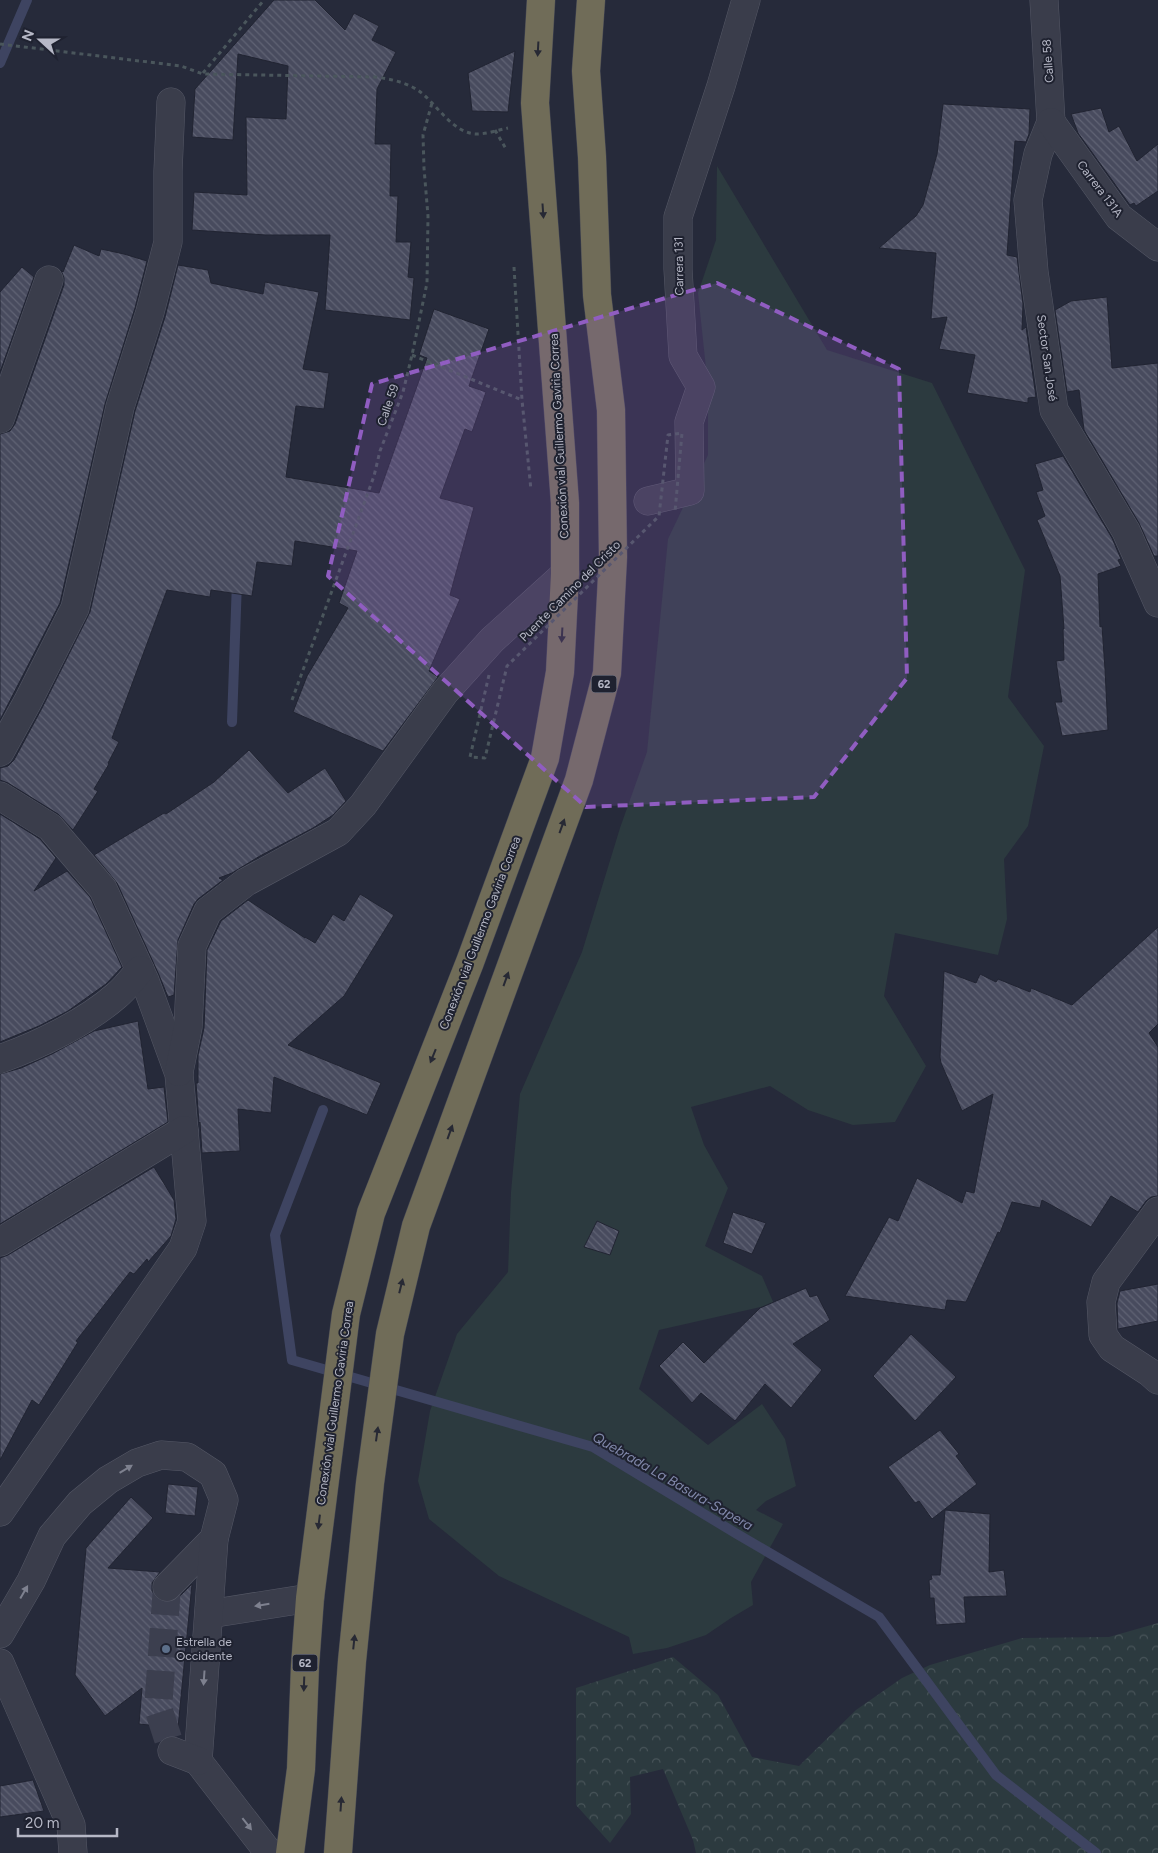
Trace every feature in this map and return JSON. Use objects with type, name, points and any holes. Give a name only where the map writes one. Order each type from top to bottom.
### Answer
[{"type":"highway","name":"Conexión vial Guillermo Gaviria Correa","points":[[290,1853],[301,1770],[310,1598],[324,1473],[346,1314],[371,1213],[470,962],[545,758],[560,672],[565,574],[565,503],[535,103],[541,0]]},
{"type":"highway","name":"62","points":[[338,1853],[352,1661],[370,1483],[390,1334],[416,1226],[579,780],[607,673],[613,557],[611,410],[597,295],[592,157],[586,71],[591,0]]},
{"type":"street","name":"Carrera 131","points":[[648,501],[690,491],[689,422],[700,387],[683,356],[678,269],[678,217],[721,86],[746,0]]},
{"type":"street","name":"Calle 58","points":[[1044,0],[1051,122]]},
{"type":"street","points":[[0,752],[75,608],[120,407],[150,312],[168,242],[170,102]]},
{"type":"street","name":"Carrera 131A","points":[[1051,122],[1119,217],[1158,247]]},
{"type":"street","name":"Sector San José","points":[[1051,122],[1038,154],[1028,200],[1034,272],[1054,410],[1126,531],[1158,603]]},
{"type":"street","points":[[0,419],[49,280]]},
{"type":"street","points":[[0,1512],[183,1248],[192,1221],[179,1074],[188,1027],[192,946],[208,911],[246,882],[338,832],[363,805],[445,692],[492,640],[565,574]]},
{"type":"street","points":[[0,796],[50,827],[103,890],[140,970],[179,1074]]},
{"type":"street","points":[[0,1059],[18,1053],[78,1022],[117,996],[140,970]]},
{"type":"street","points":[[0,1242],[184,1130]]},
{"type":"street","points":[[1158,1211],[1106,1282],[1101,1302],[1103,1336],[1112,1348],[1158,1380]]},
{"type":"street","points":[[0,1634],[31,1581],[52,1536],[80,1503],[108,1480],[137,1463],[161,1455],[187,1457],[213,1474],[224,1500],[214,1539],[198,1761]]},
{"type":"street","points":[[167,1587],[214,1539]]},
{"type":"street","points":[[209,1614],[310,1598]]},
{"type":"street","points":[[0,1663],[71,1825],[73,1853]]},
{"type":"street","points":[[172,1751],[198,1761],[269,1853]]},
{"type":"path","points":[[203,74],[264,0]]},
{"type":"path","points":[[0,44],[181,66],[203,74],[375,77],[396,80],[419,90],[440,113],[461,129],[476,134],[511,128]]},
{"type":"path","name":"Calle 59","points":[[292,700],[374,476],[380,451],[403,392],[412,355],[427,283],[428,216],[423,135],[432,103]]},
{"type":"path","points":[[412,355],[522,400]]},
{"type":"path","name":"Puente Camino del Cristo","points":[[489,675],[470,757],[485,758],[507,666],[659,516],[668,435],[682,433],[675,512]]},
{"type":"highlighted area","points":[[717,283],[899,369],[907,678],[814,797],[586,807],[328,576],[372,384]]},
{"type":"green space","points":[[717,166],[827,350],[932,383],[1025,570],[1008,697],[1044,746],[1028,826],[1004,859],[1007,919],[998,955],[895,933],[884,996],[926,1066],[895,1122],[853,1125],[808,1110],[770,1086],[691,1107],[704,1145],[728,1188],[705,1246],[762,1276],[774,1304],[659,1330],[639,1389],[708,1445],[762,1404],[785,1439],[796,1486],[766,1501],[756,1510],[783,1524],[751,1582],[753,1605],[706,1635],[667,1648],[633,1654],[629,1637],[499,1576],[429,1519],[418,1481],[430,1411],[457,1334],[508,1272],[511,1192],[520,1094],[582,952],[620,828],[647,752],[668,539],[708,455],[708,387],[698,293],[716,240]]},
{"type":"green space","points":[[1158,1623],[1158,1853],[696,1853],[693,1840],[663,1769],[630,1777],[631,1814],[610,1843],[576,1805],[576,1688],[673,1657],[718,1695],[752,1757],[799,1766],[856,1710],[902,1678],[930,1665],[1022,1638],[1109,1637]]},
{"type":"building","points":[[274,0],[315,0],[345,30],[354,13],[379,26],[372,40],[396,52],[377,89],[375,144],[391,144],[390,196],[398,196],[396,242],[411,242],[408,277],[414,278],[410,320],[325,310],[330,235],[266,235],[192,230],[194,192],[247,195],[246,117],[286,119],[288,66],[238,54],[233,140],[192,137],[195,89]]},
{"type":"building","points":[[515,51],[508,112],[472,111],[468,73]]},
{"type":"building","points":[[943,104],[1030,109],[1029,134],[1026,142],[1015,141],[1007,255],[1017,257],[1023,304],[1022,330],[1026,327],[1036,397],[1028,398],[1028,403],[967,393],[975,355],[939,349],[947,317],[931,319],[936,253],[879,248],[916,216],[923,205],[937,154]]},
{"type":"building","points":[[1101,108],[1109,132],[1119,126],[1137,161],[1158,144],[1158,191],[1136,206],[1134,203],[1130,205],[1078,133],[1071,114]]},
{"type":"building","points":[[74,245],[99,256],[101,249],[147,261],[135,308],[105,404],[60,603],[0,720],[0,434],[10,431],[15,424],[64,285],[61,270],[63,272]]},
{"type":"building","points":[[178,265],[208,270],[211,283],[263,294],[265,282],[319,292],[303,369],[329,373],[324,409],[296,406],[286,477],[379,493],[427,358],[419,355],[434,309],[489,329],[469,386],[486,392],[472,432],[465,429],[440,498],[474,507],[450,595],[460,599],[429,671],[438,677],[383,751],[293,712],[307,676],[348,608],[339,603],[357,551],[295,541],[292,566],[257,562],[252,596],[211,590],[210,597],[167,590],[112,738],[119,742],[109,764],[94,789],[98,791],[73,830],[58,814],[0,780],[0,768],[8,766],[14,760],[90,612],[135,411],[165,317]]},
{"type":"building","points":[[22,267],[34,277],[0,372],[0,292]]},
{"type":"building","points":[[1107,297],[1112,368],[1158,363],[1158,556],[1154,556],[1139,523],[1084,430],[1079,390],[1067,392],[1055,310],[1071,301]]},
{"type":"building","points":[[1063,456],[1112,538],[1121,559],[1118,560],[1121,566],[1098,574],[1108,730],[1062,736],[1055,702],[1062,702],[1056,661],[1064,660],[1060,576],[1037,520],[1045,516],[1036,492],[1043,490],[1035,464]]},
{"type":"building","points":[[249,750],[288,793],[325,768],[346,801],[333,815],[313,828],[232,873],[219,878],[223,880],[198,899],[178,940],[174,995],[168,997],[117,883],[94,855],[164,813],[166,814],[214,782]]},
{"type":"building","points":[[0,814],[40,839],[56,858],[34,891],[67,871],[90,897],[122,967],[106,984],[68,1011],[39,1026],[0,1042]]},
{"type":"building","points":[[360,894],[394,915],[344,996],[288,1045],[381,1083],[367,1115],[274,1077],[271,1113],[238,1109],[240,1151],[202,1153],[196,1083],[198,1083],[198,1055],[204,1028],[207,950],[221,921],[248,900],[315,943],[333,914],[344,921]]},
{"type":"building","points":[[1158,927],[1158,1024],[1149,1033],[1158,1047],[1158,1196],[1151,1197],[1146,1201],[1138,1212],[1111,1196],[1091,1227],[1042,1200],[1040,1208],[1012,1202],[1000,1233],[998,1232],[966,1302],[947,1300],[945,1310],[845,1296],[889,1217],[898,1221],[917,1178],[962,1203],[966,1191],[974,1193],[993,1094],[962,1111],[941,1063],[944,971],[976,983],[980,974],[996,982],[998,979],[1030,992],[1031,988],[1072,1005]]},
{"type":"building","points":[[138,1021],[148,1089],[164,1087],[168,1122],[0,1224],[0,1074],[21,1068],[52,1054],[94,1031]]},
{"type":"building","points":[[154,1167],[174,1200],[176,1219],[171,1236],[148,1262],[147,1259],[134,1274],[130,1272],[76,1341],[78,1342],[39,1405],[32,1400],[0,1460],[0,1258]]},
{"type":"building","points":[[733,1212],[766,1223],[752,1254],[723,1243]]},
{"type":"building","points":[[597,1221],[619,1231],[610,1255],[584,1247]]},
{"type":"building","points":[[1158,1284],[1158,1321],[1118,1329],[1117,1303],[1120,1291]]},
{"type":"building","points":[[806,1288],[810,1297],[817,1295],[830,1320],[793,1344],[822,1370],[791,1408],[765,1384],[735,1421],[701,1393],[692,1403],[659,1366],[683,1342],[704,1363],[760,1308]]},
{"type":"building","points":[[911,1334],[956,1377],[915,1421],[873,1376]]},
{"type":"building","points":[[940,1430],[959,1454],[956,1456],[977,1484],[932,1519],[919,1501],[915,1503],[888,1467]]},
{"type":"building","points":[[168,1484],[198,1487],[195,1516],[165,1513]]},
{"type":"building","points":[[131,1497],[153,1518],[108,1568],[160,1572],[152,1583],[152,1591],[156,1598],[164,1602],[172,1602],[192,1584],[178,1728],[139,1724],[142,1688],[105,1716],[75,1675],[86,1548]]},
{"type":"building","points":[[945,1510],[990,1514],[989,1572],[1004,1570],[1007,1596],[964,1597],[966,1623],[936,1625],[934,1598],[930,1598],[929,1580],[932,1579],[931,1575],[940,1575]]},
{"type":"building","points":[[33,1780],[44,1811],[0,1817],[0,1786]]},
{"type":"waterway","points":[[0,63],[27,0]]},
{"type":"waterway","name":"Quebrada La Basura-Sapera","points":[[232,722],[237,581]]},
{"type":"waterway","name":"Quebrada La Basura-Sapera","points":[[323,1110],[275,1235],[292,1360],[593,1447],[879,1617],[996,1775],[1096,1853]]},
{"type":"tunnel","points":[[167,1587],[158,1708],[172,1751]]},
{"type":"place","name":"Estrella de Occidente","points":[[166,1649]]}]
